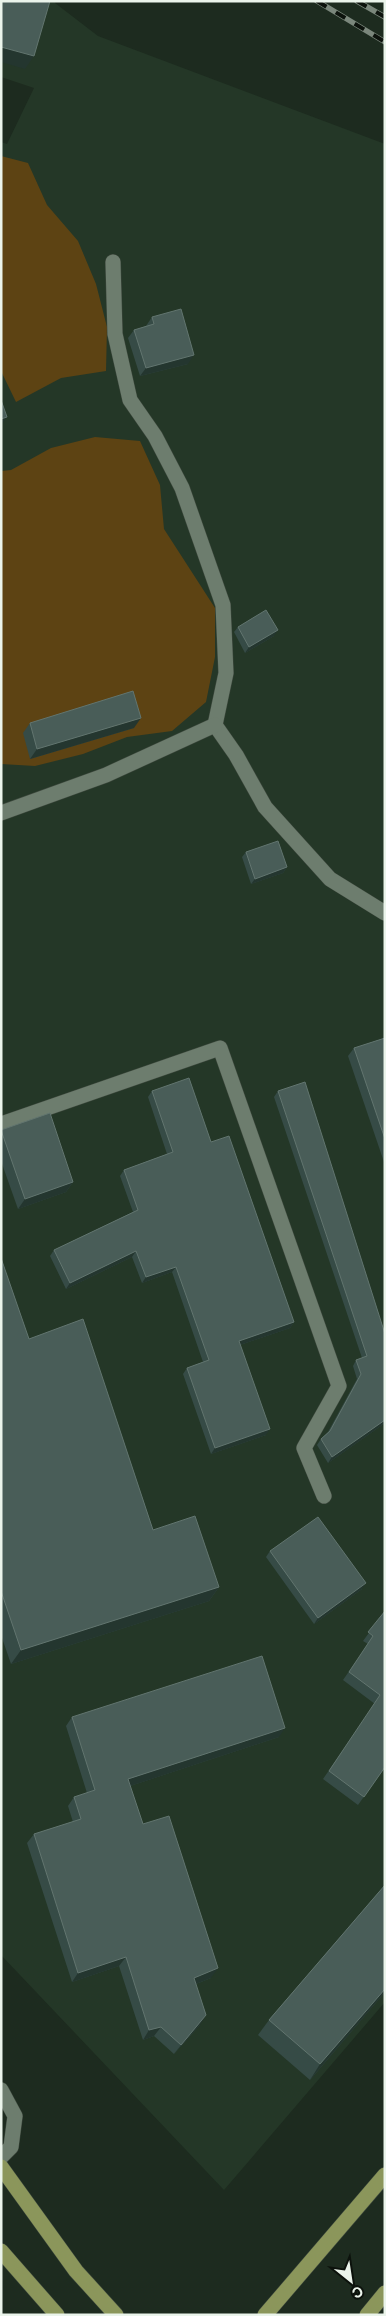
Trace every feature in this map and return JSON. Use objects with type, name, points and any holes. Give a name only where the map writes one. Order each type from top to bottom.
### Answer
[{"type":"main road","points":[[1,2167],[76,2270],[116,2315]]},
{"type":"main road","points":[[265,2315],[385,2175]]},
{"type":"main road","points":[[1,2251],[57,2315]]},
{"type":"main road","points":[[367,2315],[385,2293]]},
{"type":"lane","points":[[113,262],[115,334],[130,400],[155,436],[182,488],[224,605],[226,673],[215,726],[236,755],[265,806],[330,879],[385,913]]},
{"type":"lane","points":[[1,813],[106,775],[215,726]]},
{"type":"lane","points":[[1,1124],[220,1048],[339,1386],[304,1448],[324,1496]]},
{"type":"lane","points":[[1,2090],[15,2116],[11,2147],[1,2157]]},
{"type":"shaded area","points":[[1,1],[56,1],[55,3],[98,36],[385,144],[385,2002],[224,2190],[1,1955],[1,142],[7,144],[34,88],[1,77]]},
{"type":"shaded area","points":[[1,156],[28,163],[47,205],[78,241],[96,284],[107,327],[106,371],[61,378],[16,402],[1,371]]},
{"type":"shaded area","points":[[95,437],[140,441],[160,485],[164,529],[215,608],[215,657],[206,702],[172,731],[127,737],[83,754],[35,766],[1,764],[1,471],[11,470],[51,448]]},
{"type":"building","points":[[1,1],[50,1],[34,56],[1,47]]},
{"type":"building","points":[[181,309],[194,355],[146,368],[134,330],[154,324],[152,317]]},
{"type":"building","points":[[1,400],[7,417],[1,419]]},
{"type":"building","points":[[266,610],[278,630],[249,647],[238,627]]},
{"type":"building","points":[[133,691],[141,718],[37,749],[30,723]]},
{"type":"building","points":[[278,841],[287,867],[255,879],[246,852]]},
{"type":"building","points":[[385,1038],[385,1139],[354,1048]]},
{"type":"building","points":[[189,1078],[211,1142],[229,1136],[294,1322],[239,1341],[270,1429],[215,1448],[187,1368],[209,1360],[176,1267],[146,1277],[136,1251],[70,1283],[54,1250],[138,1210],[124,1170],[173,1152],[152,1091]]},
{"type":"building","points":[[305,1082],[385,1334],[385,1420],[332,1457],[321,1439],[330,1431],[361,1374],[356,1360],[367,1356],[278,1091]]},
{"type":"building","points":[[50,1113],[73,1182],[25,1199],[1,1130]]},
{"type":"building","points":[[1,1258],[29,1339],[83,1319],[153,1530],[195,1516],[219,1587],[21,1650],[1,1591]]},
{"type":"building","points":[[318,1517],[366,1583],[318,1618],[270,1551]]},
{"type":"building","points":[[385,1611],[385,1767],[364,1797],[329,1771],[380,1695],[349,1672],[373,1636],[368,1632]]},
{"type":"building","points":[[262,1656],[285,1728],[128,1779],[143,1824],[169,1816],[218,1968],[194,1978],[206,2015],[181,2045],[161,2027],[149,2030],[126,1957],[78,1973],[34,1834],[81,1819],[74,1797],[95,1790],[72,1717]]},
{"type":"building","points":[[385,1885],[385,1989],[320,2064],[269,2020]]},
{"type":"railway","points":[[317,1],[385,42]]},
{"type":"railway","points":[[357,1],[385,17]]}]
